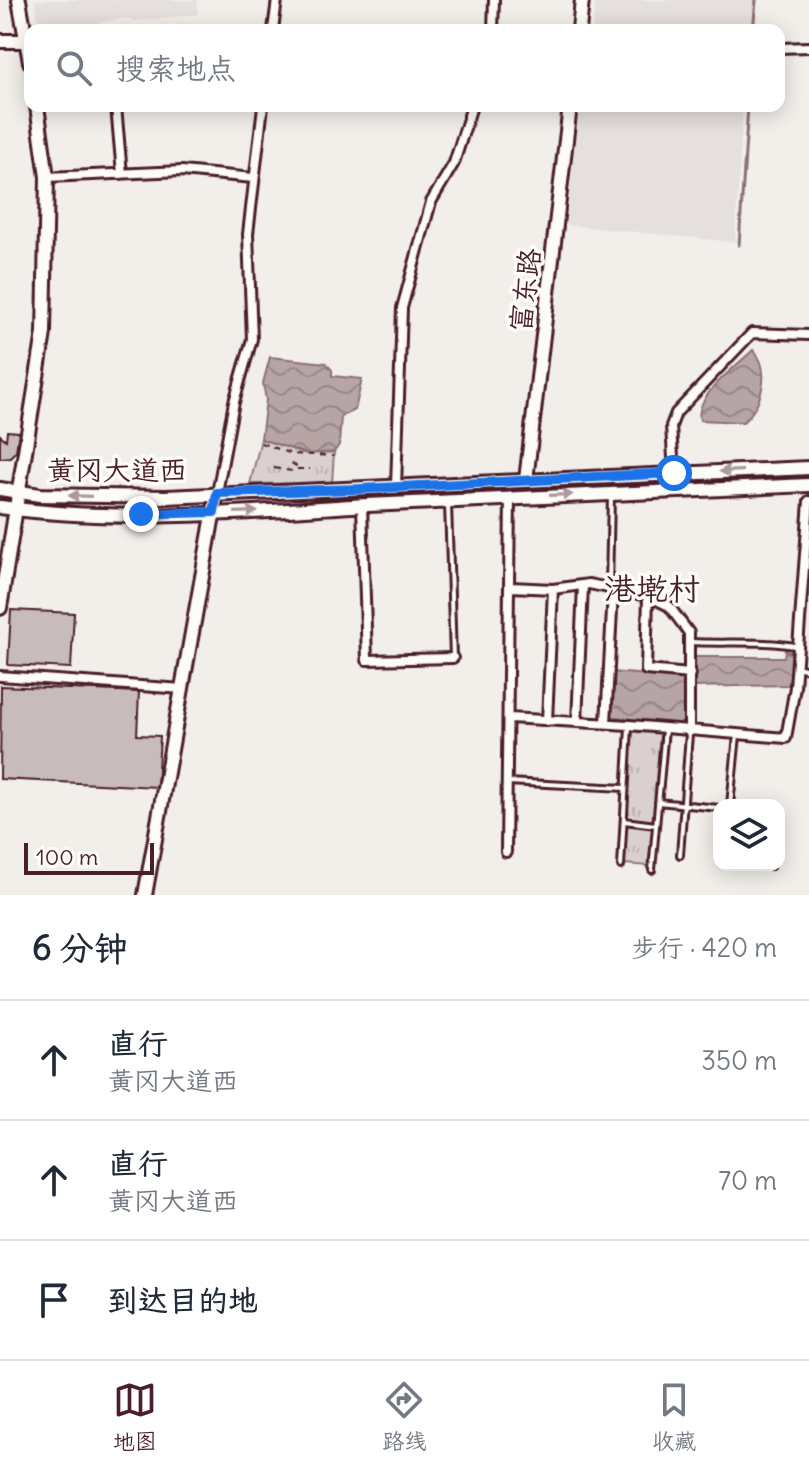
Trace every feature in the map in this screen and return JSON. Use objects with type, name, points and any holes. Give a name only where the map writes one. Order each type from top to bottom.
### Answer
[{"type":"main road","points":[[19,0],[24,24]]},
{"type":"main road","points":[[580,24],[582,0]]},
{"type":"main road","points":[[0,41],[24,41]]},
{"type":"main road","points":[[0,608],[44,333],[47,177],[38,112]]},
{"type":"main road","name":"富东路","points":[[526,480],[569,112]]},
{"type":"main road","name":"黄冈大道西","points":[[0,489],[115,497],[166,497],[809,468]]},
{"type":"main road","name":"黄冈大道西","points":[[0,507],[36,512],[141,514],[809,485]]},
{"type":"main road","points":[[145,895],[217,493]]},
{"type":"street","points":[[274,24],[277,0]]},
{"type":"street","points":[[493,24],[494,0]]},
{"type":"street","points":[[785,48],[809,47]]},
{"type":"street","points":[[117,112],[122,174]]},
{"type":"street","points":[[217,493],[234,402],[252,339],[248,234],[262,112]]},
{"type":"street","points":[[396,487],[402,308],[431,202],[454,163],[470,112]]},
{"type":"street","points":[[47,177],[182,171],[253,178]]},
{"type":"street","points":[[674,473],[671,426],[676,413],[752,333],[809,335]]},
{"type":"street","points":[[506,852],[510,498]]},
{"type":"street","points":[[509,718],[786,738],[799,647],[809,501]]},
{"type":"street","points":[[362,505],[367,660],[453,658]]},
{"type":"street","points":[[511,587],[553,589],[583,585],[648,596],[669,606],[689,633],[689,732]]},
{"type":"street","points":[[577,722],[583,585]]},
{"type":"street","points":[[547,721],[553,589]]},
{"type":"street","points":[[606,723],[611,590]]},
{"type":"street","points":[[648,596],[646,670],[690,674]]},
{"type":"street","points":[[0,676],[183,689]]},
{"type":"lane","points":[[611,493],[611,590]]},
{"type":"lane","points":[[448,501],[453,658]]},
{"type":"lane","points":[[690,642],[782,643],[799,647]]},
{"type":"lane","points":[[797,667],[809,670]]},
{"type":"lane","points":[[621,866],[629,725]]},
{"type":"lane","points":[[652,870],[665,729]]},
{"type":"lane","points":[[680,855],[689,732]]},
{"type":"lane","points":[[731,799],[737,735]]},
{"type":"lane","points":[[507,782],[626,788]]},
{"type":"lane","points":[[658,802],[713,807]]},
{"type":"lane","points":[[624,821],[656,825]]},
{"type":"path","points":[[261,443],[292,454],[333,456]]},
{"type":"path","points":[[292,454],[295,469]]},
{"type":"path","points":[[288,468],[292,463]]},
{"type":"path","points":[[274,468],[292,471],[310,469]]},
{"type":"shaded area","points":[[35,0],[197,0],[198,14],[136,21],[126,18],[91,24],[38,24]]},
{"type":"shaded area","points":[[596,0],[758,0],[756,24],[593,24]]},
{"type":"shaded area","points":[[579,112],[743,112],[735,242],[566,225]]},
{"type":"green space","points":[[261,439],[307,454],[334,452],[332,483],[250,484]]},
{"type":"green space","points":[[632,730],[660,733],[649,866],[624,864]]},
{"type":"water","points":[[753,350],[759,358],[763,377],[760,397],[750,415],[743,422],[700,420],[700,411],[709,392]]},
{"type":"water","points":[[270,357],[326,363],[332,370],[332,376],[362,379],[355,410],[341,416],[339,445],[334,452],[307,454],[261,439],[266,400],[263,383]]},
{"type":"water","points":[[785,651],[795,653],[789,685],[693,687],[695,657],[784,657]]},
{"type":"water","points":[[611,672],[686,678],[683,725],[608,716]]},
{"type":"building","points":[[7,431],[19,432],[16,451],[10,457],[0,458],[0,435],[6,440]]},
{"type":"building","points":[[11,610],[74,613],[71,668],[8,665]]},
{"type":"building","points":[[1,686],[139,692],[137,735],[160,736],[157,787],[0,779]]},
{"type":"waterway","points":[[754,24],[756,0]]},
{"type":"waterway","points":[[739,245],[748,112]]},
{"type":"district","name":"港墘村","points":[[652,589]]},
{"type":"route","points":[[141,514],[214,512],[217,493],[674,473]]}]
